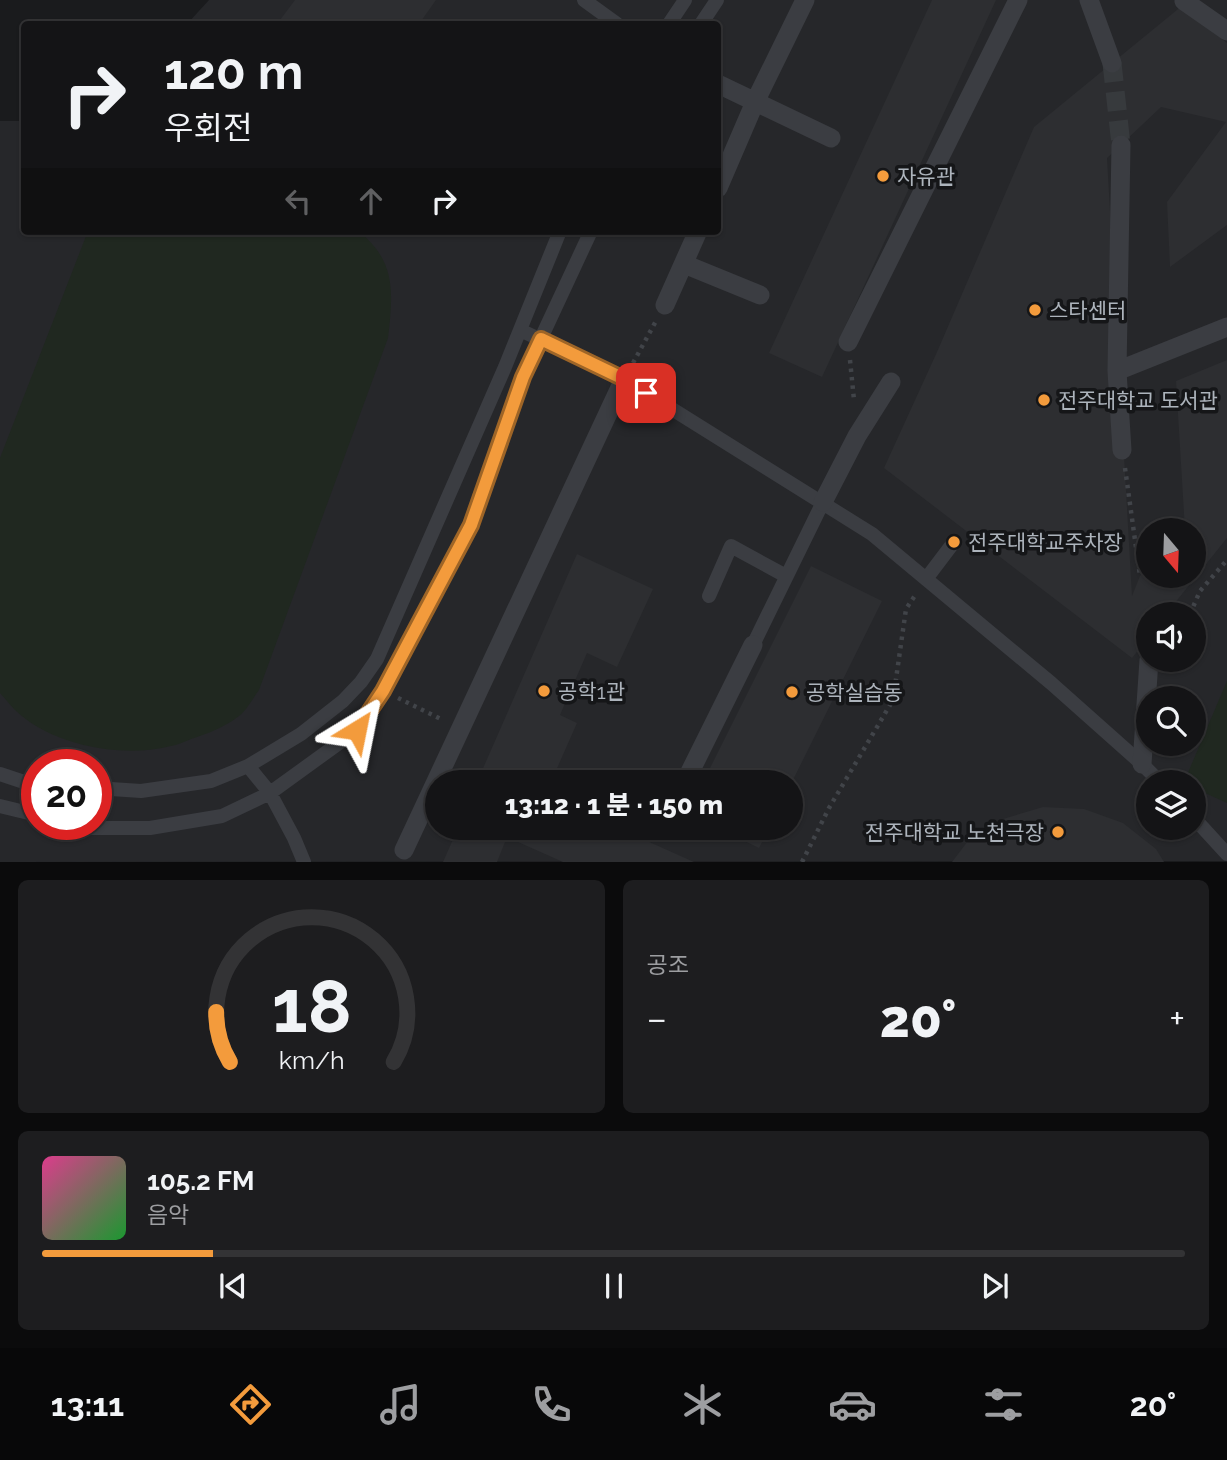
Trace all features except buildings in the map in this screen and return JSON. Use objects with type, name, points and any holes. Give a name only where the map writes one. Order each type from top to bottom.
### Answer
[{"type":"street","points":[[721,181],[755,102],[805,0]]},
{"type":"street","points":[[848,342],[1018,0]]},
{"type":"street","points":[[1089,0],[1112,63]]},
{"type":"street","points":[[1184,1],[1227,31]]},
{"type":"street","points":[[721,85],[831,138]]},
{"type":"street","points":[[1121,145],[1117,371],[1122,450]]},
{"type":"street","points":[[665,305],[696,235]]},
{"type":"street","points":[[684,264],[760,295]]},
{"type":"street","points":[[1117,371],[1227,327]]},
{"type":"street","points":[[404,850],[624,379]]},
{"type":"street","points":[[823,502],[891,382]]},
{"type":"street","points":[[691,770],[753,645]]},
{"type":"street","points":[[1142,764],[1148,672]]},
{"type":"lane","points":[[584,0],[613,21]]},
{"type":"lane","points":[[671,21],[685,0]]},
{"type":"lane","points":[[703,21],[717,0]]},
{"type":"lane","points":[[112,789],[141,791],[211,781],[248,766],[301,734],[343,701],[361,682],[377,659],[506,367],[558,235]]},
{"type":"lane","points":[[112,828],[150,828],[222,816],[270,793],[357,730],[383,691],[471,525],[523,377],[589,235]]},
{"type":"lane","points":[[520,330],[624,379],[872,534],[1051,683],[1148,770]]},
{"type":"lane","points":[[753,645],[823,502]]},
{"type":"lane","points":[[926,579],[954,542]]},
{"type":"lane","points":[[709,596],[731,546],[786,576]]},
{"type":"lane","points":[[248,766],[270,793],[304,862]]},
{"type":"lane","points":[[0,774],[21,781]]},
{"type":"lane","points":[[0,806],[21,811]]},
{"type":"lane","points":[[1206,831],[1227,855]]},
{"type":"path","points":[[624,379],[665,305]]},
{"type":"path","points":[[848,342],[858,436]]},
{"type":"path","points":[[1122,450],[1136,548]]},
{"type":"path","points":[[1195,602],[1200,591],[1227,560]]},
{"type":"path","points":[[802,862],[829,808],[893,700],[906,609],[926,579]]},
{"type":"path","points":[[383,691],[461,729]]},
{"type":"shaded area","points":[[209,0],[1227,0],[1227,861],[0,862],[0,121],[21,121],[21,235],[721,235],[721,21],[190,21]]},
{"type":"shaded area","points":[[86,235],[363,235],[380,254],[390,279],[388,338],[259,690],[247,707],[228,724],[210,732],[178,744],[152,750],[131,751],[88,746],[47,732],[14,709],[0,693],[0,458]]},
{"type":"shaded area","points":[[1227,681],[1227,803],[1206,793],[1206,770],[1189,770],[1195,756],[1206,756],[1206,730]]},
{"type":"tunnel","points":[[1112,63],[1121,145]]},
{"type":"place","name":"자유관","points":[[883,176]]},
{"type":"place","name":"스타센터","points":[[1035,310]]},
{"type":"place","name":"전주대학교 도서관","points":[[1044,400]]},
{"type":"place","name":"전주대학교주차장","points":[[954,542]]},
{"type":"place","name":"공학1관","points":[[544,691]]},
{"type":"place","name":"공학실습동","points":[[792,692]]},
{"type":"place","name":"전주대학교 노천극장","points":[[1058,832]]},
{"type":"route","points":[[357,730],[383,691],[471,525],[523,377],[541,339],[624,379],[646,393]]}]
